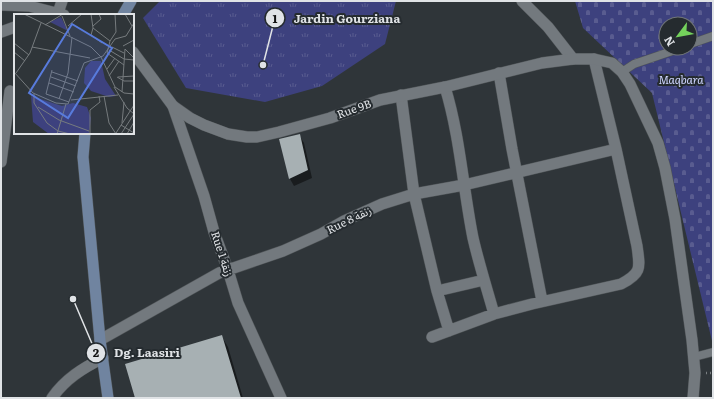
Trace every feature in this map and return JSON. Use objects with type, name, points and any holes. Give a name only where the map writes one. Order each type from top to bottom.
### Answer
[{"type":"main road","points":[[124,14],[131,1]]},
{"type":"main road","points":[[85,134],[83,157],[100,340],[108,398]]},
{"type":"street","points":[[1,5],[29,3],[58,14],[62,1]]},
{"type":"street","points":[[522,1],[548,27],[573,59]]},
{"type":"street","points":[[1,32],[14,27]]},
{"type":"street","name":"Rue 9B","points":[[134,53],[172,106],[190,118],[239,137],[257,137],[330,118],[366,104],[401,95],[445,87],[542,63],[573,59],[594,59],[608,61],[622,72]]},
{"type":"street","points":[[432,337],[494,314],[542,301],[621,284],[629,280],[638,272],[639,262],[637,246],[616,149],[594,59]]},
{"type":"street","points":[[622,72],[644,111],[658,143],[666,168],[675,219],[694,357],[695,373],[693,398]]},
{"type":"street","points":[[499,73],[542,301]]},
{"type":"street","points":[[445,87],[451,109],[473,237],[494,314]]},
{"type":"street","points":[[1,162],[10,90]]},
{"type":"street","points":[[401,95],[414,194],[437,291],[449,331]]},
{"type":"street","name":"Rue 1 زنقة","points":[[172,106],[204,196],[234,292],[281,398]]},
{"type":"street","name":"Rue 8 زنقة","points":[[100,340],[188,292],[219,273],[284,251],[382,204],[414,194],[464,185],[616,149]]},
{"type":"street","points":[[437,291],[484,280]]},
{"type":"street","points":[[52,398],[65,382],[76,373],[103,358]]},
{"type":"lane","points":[[698,41],[713,36]]},
{"type":"lane","points":[[622,72],[634,64],[658,56]]},
{"type":"lane","points":[[694,357],[713,352]]},
{"type":"green space","points":[[160,1],[396,1],[385,44],[322,86],[265,102],[186,88],[143,18]]},
{"type":"green space","name":"Maqbara","points":[[575,1],[713,1],[713,345],[652,93],[583,28]]},
{"type":"building","points":[[300,134],[308,170],[289,179],[279,139]]},
{"type":"building","points":[[222,335],[241,398],[135,398],[125,364]]},
{"type":"place","name":"Jardin Gourziana","points":[[263,65]]},
{"type":"place","name":"Dg. Laasiri","points":[[73,299]]}]
